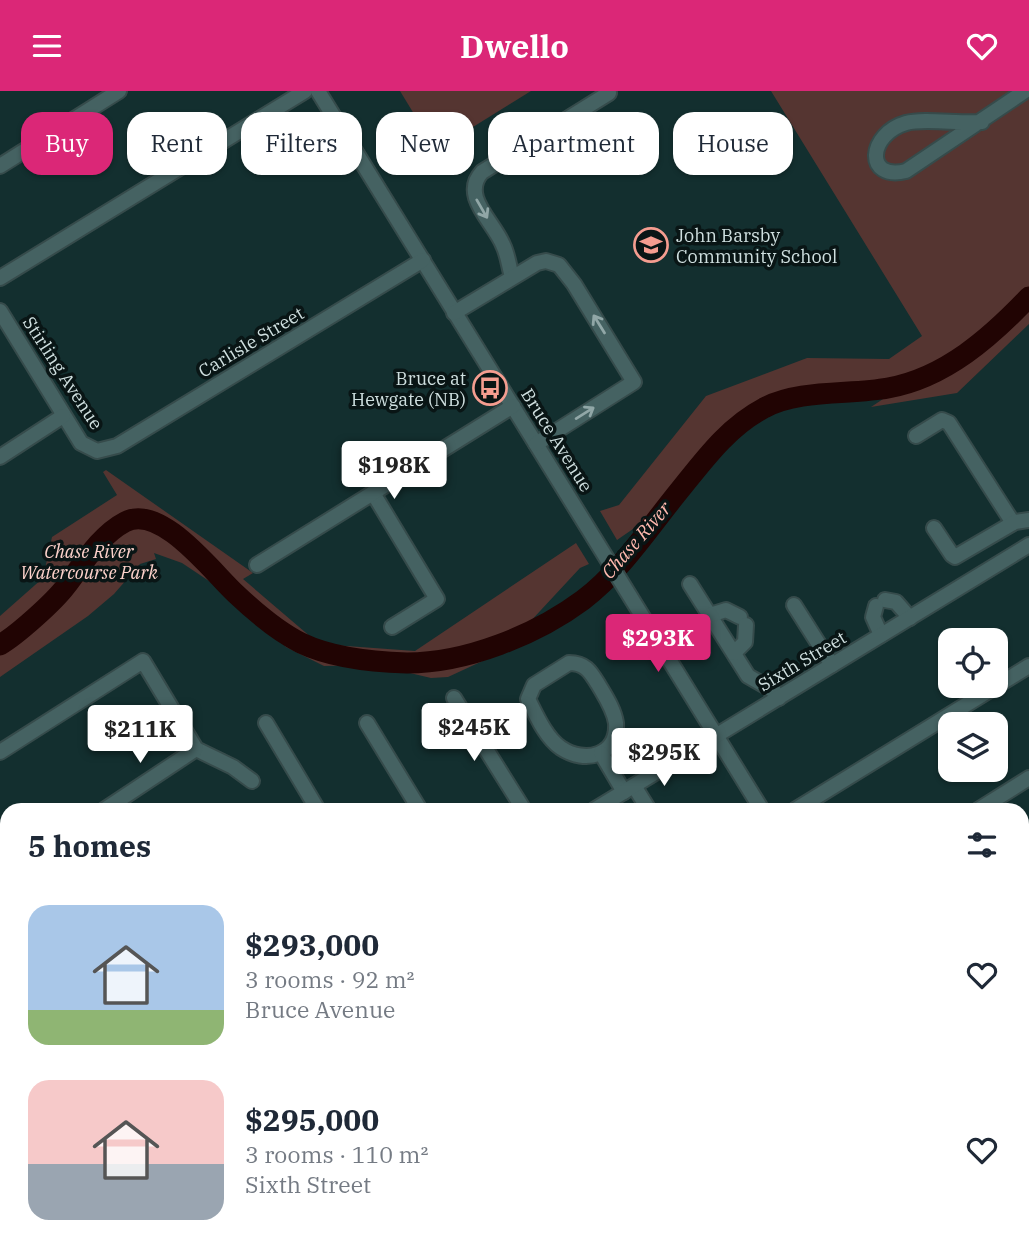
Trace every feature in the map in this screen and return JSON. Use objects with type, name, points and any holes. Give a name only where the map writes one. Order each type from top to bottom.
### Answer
[{"type":"street","points":[[0,166],[119,91]]},
{"type":"street","points":[[0,278],[304,91]]},
{"type":"street","name":"Bruce Avenue","points":[[318,91],[758,803]]},
{"type":"street","points":[[982,122],[907,123],[882,137],[875,155],[879,165],[887,171],[896,174],[906,171],[982,122],[1025,91]]},
{"type":"street","points":[[512,277],[504,247],[475,196],[474,183],[477,177],[609,93]]},
{"type":"street","name":"Carlisle Street","points":[[97,451],[117,446],[423,260]]},
{"type":"street","points":[[454,313],[537,263],[546,261],[559,265],[574,284],[634,382],[536,444]]},
{"type":"street","name":"Stirling Avenue","points":[[0,311],[63,416],[82,443],[97,451]]},
{"type":"street","points":[[257,565],[513,406]]},
{"type":"street","points":[[0,457],[63,416]]},
{"type":"street","points":[[916,436],[943,421],[949,423],[1013,523]]},
{"type":"street","points":[[373,493],[437,599],[392,627]]},
{"type":"street","points":[[934,528],[956,557],[1013,523],[1029,520]]},
{"type":"street","name":"Sixth Street","points":[[606,803],[1029,545]]},
{"type":"street","points":[[690,583],[748,676],[774,691],[779,698]]},
{"type":"street","points":[[881,635],[873,617],[880,603],[896,602],[910,618]]},
{"type":"street","points":[[794,605],[832,665]]},
{"type":"street","points":[[710,615],[726,610],[733,611],[743,621],[745,642],[734,653]]},
{"type":"street","points":[[0,752],[144,661],[196,748],[233,767],[252,781]]},
{"type":"street","points":[[569,663],[577,663],[587,668],[612,709],[616,726],[611,741],[601,753],[593,757],[577,755],[555,743],[528,699],[534,684],[569,663]]},
{"type":"street","points":[[806,803],[1029,666]]},
{"type":"street","points":[[454,698],[520,803]]},
{"type":"street","points":[[266,723],[314,803]]},
{"type":"street","points":[[367,723],[416,803]]},
{"type":"street","points":[[114,803],[196,748]]},
{"type":"street","points":[[601,753],[642,803]]},
{"type":"street","points":[[989,803],[1029,778]]},
{"type":"green space","points":[[400,91],[531,91],[497,112],[488,112],[488,118],[474,126],[474,112],[413,112]]},
{"type":"green space","points":[[771,91],[1029,91],[1029,324],[957,393],[871,407],[892,393],[782,403],[723,429],[697,455],[672,498],[617,540],[600,511],[619,505],[706,396],[807,358],[889,359],[922,336],[793,127],[793,112],[784,112]]},
{"type":"green space","name":"Chase River Watercourse Park","points":[[106,470],[253,573],[243,579],[319,644],[415,651],[576,543],[589,564],[580,568],[502,652],[448,677],[431,678],[376,665],[324,666],[286,647],[224,591],[182,563],[154,553],[156,559],[140,564],[114,594],[88,616],[0,677],[0,616],[43,578],[52,537],[117,495],[103,472]]},
{"type":"waterway","name":"Chase River","points":[[0,645],[53,601],[108,534],[125,522],[139,519],[154,522],[170,531],[259,614],[283,633],[313,648],[353,658],[407,663],[453,658],[500,645],[544,625],[596,589],[632,551],[715,447],[750,416],[778,402],[793,398],[888,388],[929,375],[983,341],[1029,297]]},
{"type":"place","name":"John Barsby Community School","points":[[651,245]]},
{"type":"place","name":"Bruce at Hewgate (NB)","points":[[490,388]]}]
